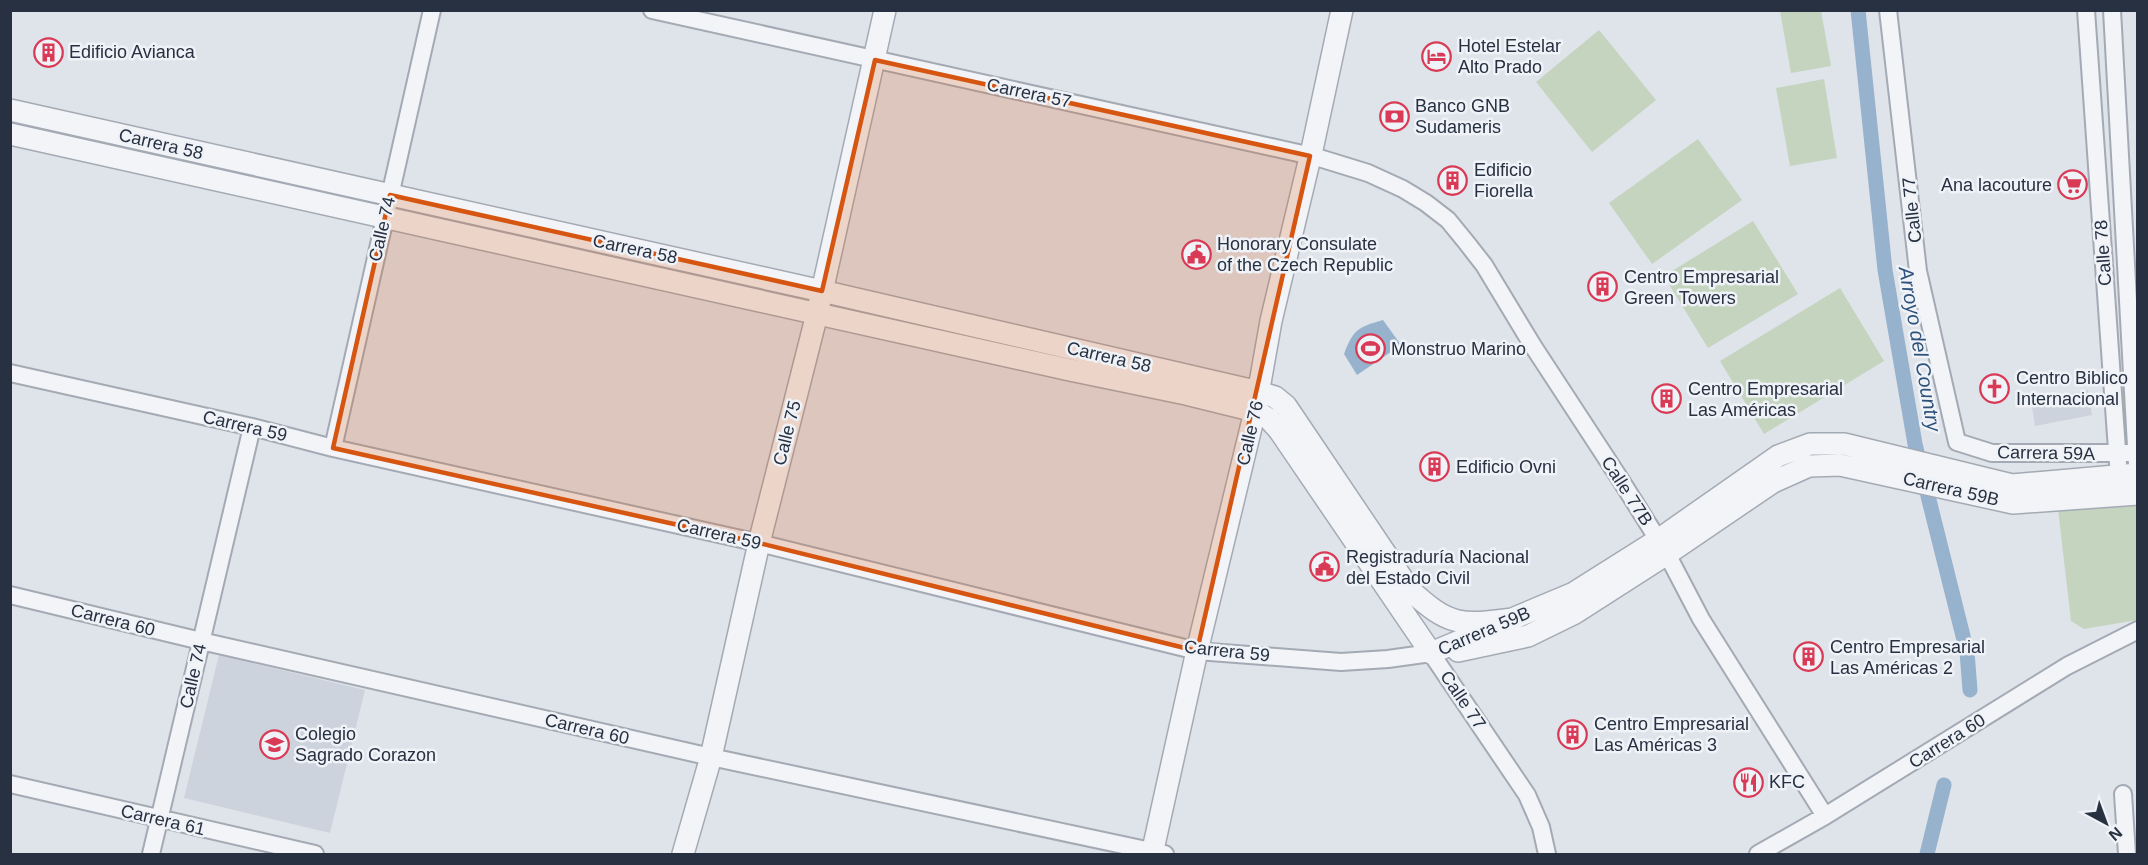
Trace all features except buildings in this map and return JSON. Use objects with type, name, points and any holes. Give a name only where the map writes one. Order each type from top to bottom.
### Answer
[{"type":"street","name":"Calle 74","points":[[333,448],[432,10]]},
{"type":"street","name":"Carrera 57","points":[[652,10],[1310,156],[1368,173],[1403,189]]},
{"type":"street","name":"Calle 75","points":[[683,855],[711,757],[759,543],[817,314],[885,10]]},
{"type":"street","name":"Calle 76","points":[[1156,854],[1197,651],[1257,401],[1271,321],[1342,10]]},
{"type":"street","name":"Calle 77","points":[[1888,10],[1918,271],[1957,442]]},
{"type":"street","name":"Calle 78","points":[[2086,10],[2118,454],[2130,482]]},
{"type":"street","name":"Calle 78","points":[[2112,10],[2136,453],[2130,482]]},
{"type":"street","name":"Carrera 58","points":[[10,110],[1064,347],[1257,401]]},
{"type":"street","name":"Carrera 58","points":[[10,134],[1061,368],[1186,394],[1257,401]]},
{"type":"street","points":[[186,174],[192,151]]},
{"type":"street","name":"Calle 77B","points":[[1403,189],[1426,202],[1448,220],[1484,265],[1533,346],[1663,547],[1701,619],[1824,816]]},
{"type":"street","points":[[1061,368],[1064,347]]},
{"type":"street","name":"Carrera 59","points":[[10,373],[759,543],[1197,651],[1341,662],[1431,653]]},
{"type":"street","points":[[1257,401],[1275,397],[1286,406],[1410,590],[1433,611],[1453,621],[1478,624],[1513,619]]},
{"type":"street","name":"Calle 77","points":[[1257,401],[1280,429],[1527,795],[1541,826],[1547,855]]},
{"type":"street","name":"Calle 74","points":[[151,855],[252,427]]},
{"type":"street","name":"Carrera 59A","points":[[1957,442],[1992,453],[2136,453]]},
{"type":"street","name":"Carrera 59B","points":[[1431,653],[1574,593],[1663,547],[1773,482],[1809,466],[1944,468],[2012,485],[2130,482]]},
{"type":"street","name":"Carrera 59B","points":[[1898,468],[1946,490],[2013,504],[2130,482]]},
{"type":"street","name":"Carrera 59B","points":[[1431,653],[1467,650],[1528,636],[1575,614],[1663,547]]},
{"type":"street","name":"Carrera 60","points":[[10,595],[201,641],[711,757],[1156,854]]},
{"type":"street","name":"Carrera 60","points":[[1758,855],[2067,666],[2138,630]]},
{"type":"street","name":"Carrera 61","points":[[10,784],[315,855]]},
{"type":"street","points":[[2123,794],[2132,832],[2127,855]]},
{"type":"highlighted area","points":[[875,60],[1310,156],[1197,651],[759,543],[333,448],[390,195],[822,291]]},
{"type":"shaded area","points":[[2088,390],[2092,415],[2035,426],[2031,401]]},
{"type":"shaded area","name":"Colegio Sagrado Corazon","points":[[219,655],[365,690],[330,833],[184,798]]},
{"type":"green space","points":[[1780,11],[1821,11],[1831,66],[1791,73]]},
{"type":"green space","points":[[1599,30],[1656,100],[1592,152],[1536,82]]},
{"type":"green space","points":[[1824,79],[1837,158],[1790,166],[1776,88]]},
{"type":"green space","points":[[1698,139],[1742,200],[1652,264],[1609,203]]},
{"type":"green space","points":[[1753,221],[1798,294],[1708,348],[1664,276]]},
{"type":"green space","points":[[1840,288],[1884,361],[1764,434],[1720,361]]},
{"type":"green space","points":[[2137,504],[2137,620],[2084,629],[2071,621],[2058,509]]},
{"type":"water","name":"Monstruo Marino","points":[[1383,320],[1401,345],[1357,375],[1344,354],[1347,346],[1354,334],[1362,327]]},
{"type":"waterway","name":"Arroyo del Country","points":[[1858,10],[1885,270],[1915,444],[1967,652],[1970,690]]},
{"type":"waterway","name":"Arroyo del Country","points":[[1927,854],[1944,785]]},
{"type":"place","name":"Edificio Avianca","points":[[48,52]]},
{"type":"place","name":"Hotel Estelar Alto Prado","points":[[1437,56]]},
{"type":"place","name":"Banco GNB Sudameris","points":[[1394,116]]},
{"type":"place","name":"Edificio Fiorella","points":[[1453,180]]},
{"type":"place","name":"Ana lacouture","points":[[2073,185]]},
{"type":"place","name":"Honorary Consulate of the Czech Republic","points":[[1196,254]]},
{"type":"place","name":"Centro Empresarial Green Towers","points":[[1603,287]]},
{"type":"place","name":"Monstruo Marino","points":[[1370,349]]},
{"type":"place","name":"Centro Biblico Internacional","points":[[1995,388]]},
{"type":"place","name":"Centro Empresarial Las Américas","points":[[1667,399]]},
{"type":"place","name":"Edificio Ovni","points":[[1435,467]]},
{"type":"place","name":"Registraduría Nacional del Estado Civil","points":[[1325,567]]},
{"type":"place","name":"Centro Empresarial Las Américas 2","points":[[1809,657]]},
{"type":"place","name":"Centro Empresarial Las Américas 3","points":[[1573,734]]},
{"type":"place","name":"Colegio Sagrado Corazon","points":[[274,744]]},
{"type":"place","name":"KFC","points":[[1748,782]]}]
